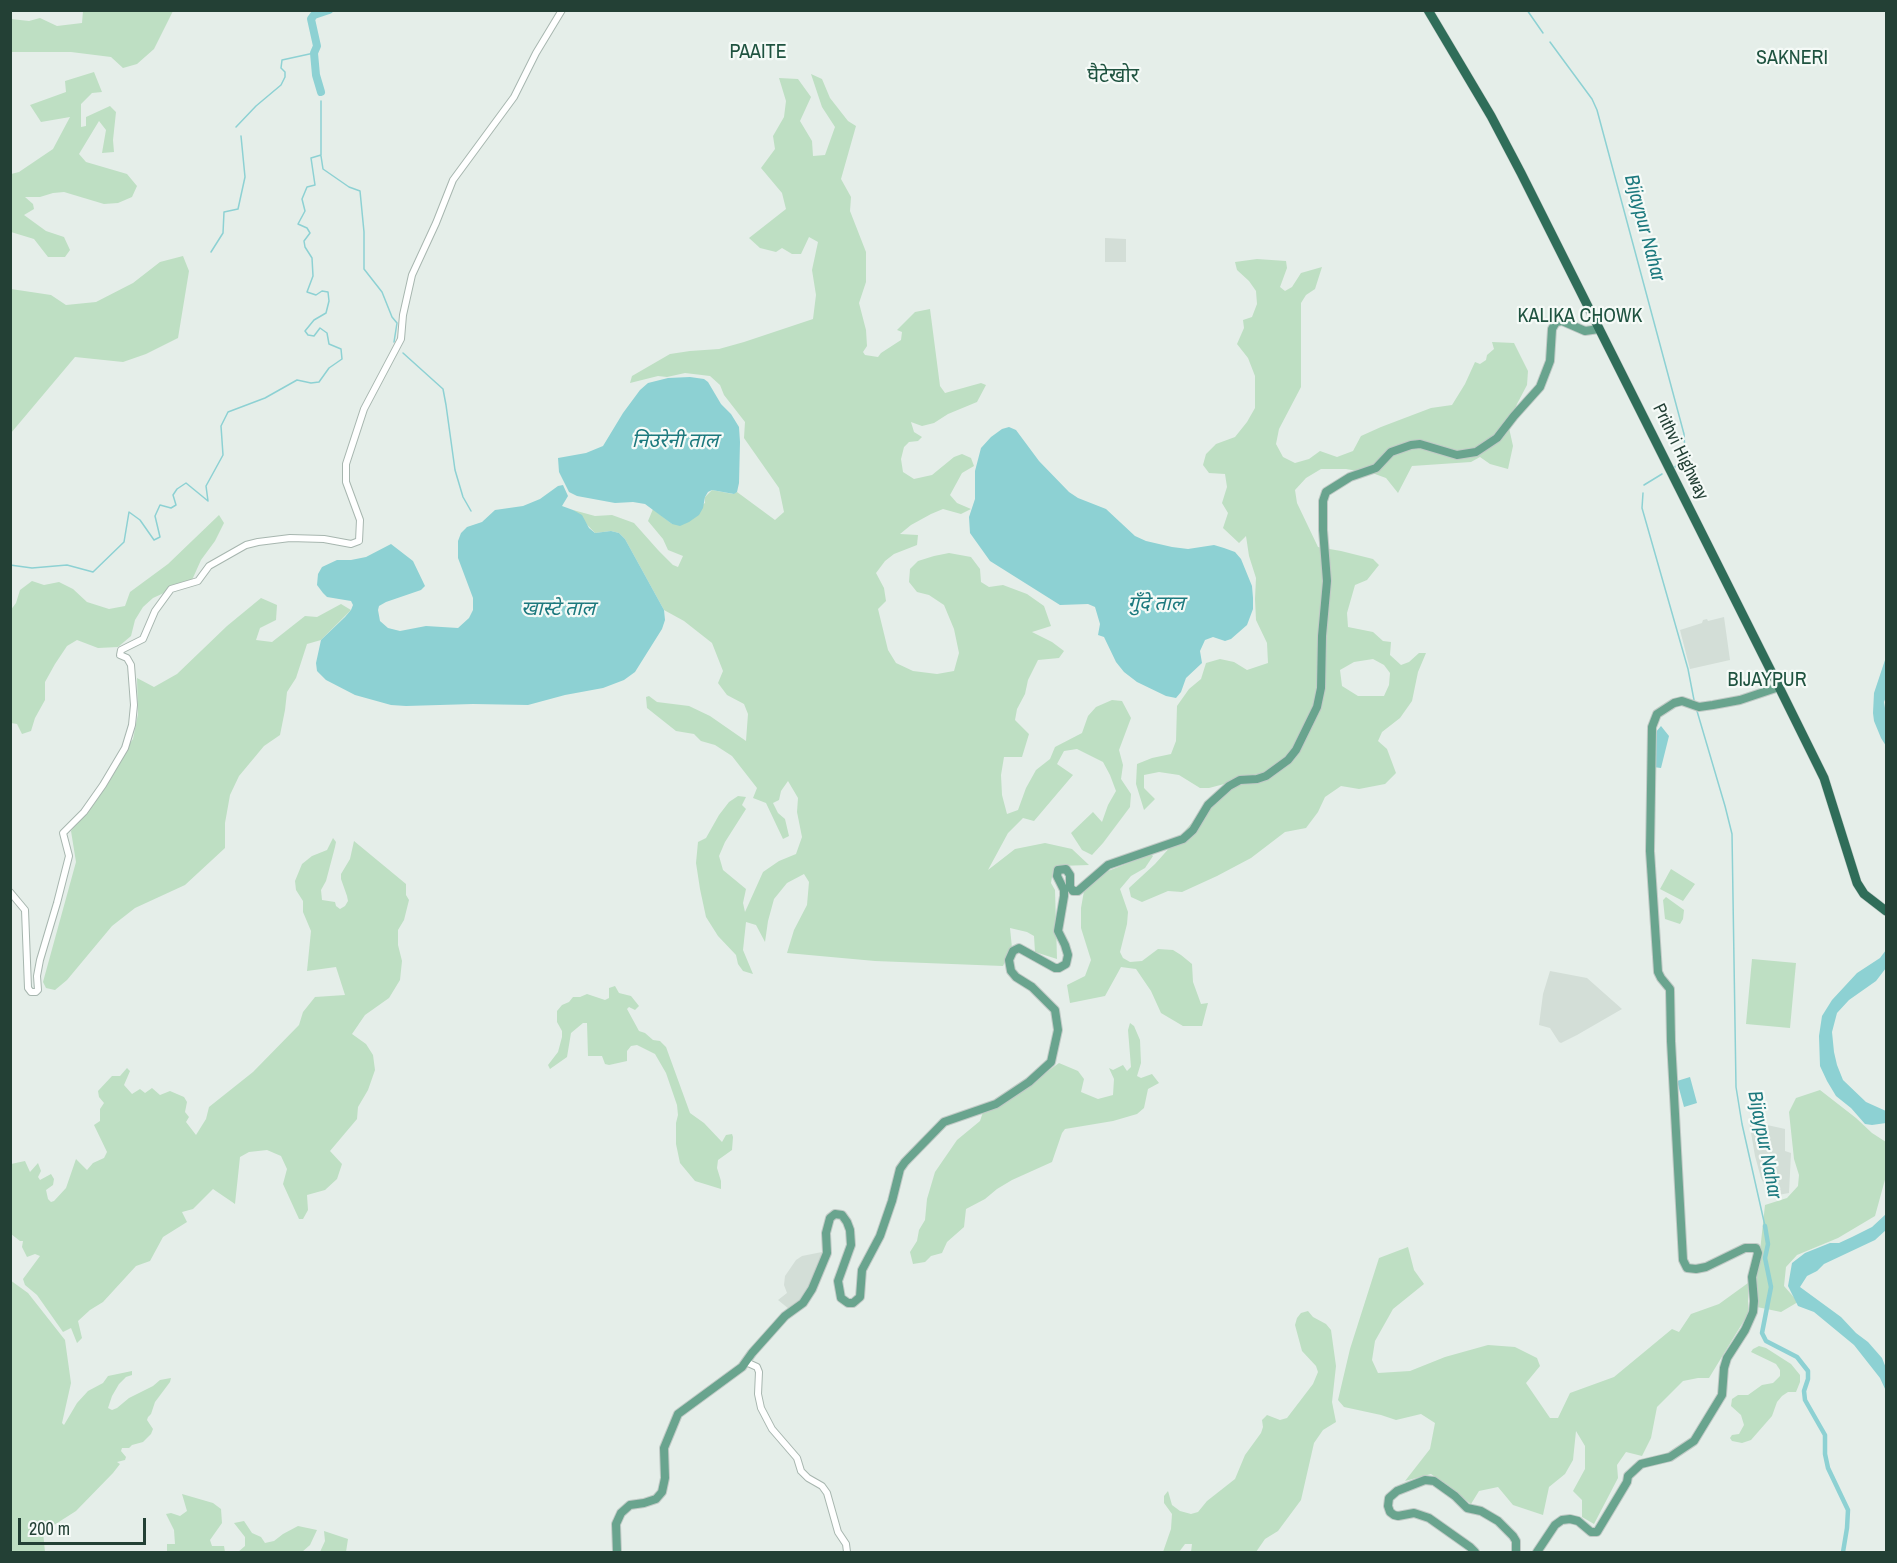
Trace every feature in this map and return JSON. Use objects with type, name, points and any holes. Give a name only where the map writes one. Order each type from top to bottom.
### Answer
[{"type":"highway","name":"Prithvi Highway","points":[[1428,10],[1496,125],[1824,778],[1857,884],[1864,894],[1887,911]]},
{"type":"main road","points":[[617,1552],[616,1524],[621,1513],[630,1506],[656,1499],[662,1492],[665,1478],[664,1448],[678,1414],[739,1370],[784,1316],[801,1305],[812,1289],[827,1253],[826,1233],[830,1218],[835,1214],[842,1215],[850,1230],[851,1245],[838,1281],[841,1298],[853,1304],[860,1297],[862,1270],[880,1236],[892,1201],[896,1179],[905,1162],[944,1122],[996,1104],[1029,1082],[1051,1062],[1058,1030],[1055,1010],[1032,987],[1016,977],[1011,971],[1009,960],[1013,951],[1019,948],[1055,968],[1066,964],[1068,955],[1058,931],[1064,890],[1057,876],[1058,870],[1066,869],[1070,875],[1070,887],[1073,891],[1078,891],[1108,865],[1183,838],[1193,830],[1208,804],[1229,786],[1239,780],[1266,776],[1288,760],[1296,750],[1317,707],[1321,688],[1322,628],[1327,581],[1323,530],[1323,501],[1326,492],[1350,477],[1376,468],[1391,452],[1411,445],[1420,444],[1457,455],[1476,452],[1497,438],[1540,387],[1550,361],[1552,329],[1556,322],[1562,321],[1585,331],[1599,329]]},
{"type":"main road","points":[[1537,1552],[1555,1524],[1562,1520],[1578,1521],[1592,1532],[1598,1532],[1627,1482],[1628,1476],[1641,1464],[1670,1457],[1694,1441],[1722,1395],[1727,1358],[1745,1330],[1753,1312],[1752,1276],[1758,1252],[1756,1248],[1745,1248],[1706,1267],[1696,1269],[1687,1268],[1683,1260],[1670,989],[1658,972],[1650,851],[1652,727],[1657,714],[1682,700],[1699,707],[1740,700],[1779,687]]},
{"type":"main road","points":[[1475,1552],[1430,1518],[1414,1514],[1394,1515],[1388,1506],[1389,1498],[1397,1491],[1425,1480],[1434,1481],[1467,1508],[1481,1511],[1498,1521],[1516,1541],[1516,1552]]},
{"type":"street","points":[[10,892],[25,910],[28,988],[31,992],[36,992],[40,960],[69,856],[63,833],[84,812],[103,785],[125,748],[132,725],[134,705],[131,665],[127,658],[120,655],[121,650],[143,639],[155,611],[171,589],[198,581],[209,566],[246,545],[290,538],[324,539],[351,544],[359,541],[360,520],[346,482],[346,464],[364,408],[401,339],[411,275],[436,223],[449,187],[514,97],[536,53],[562,10]]},
{"type":"street","points":[[747,1362],[757,1367],[759,1372],[758,1394],[761,1408],[772,1429],[797,1458],[801,1471],[827,1492],[838,1532],[846,1544],[847,1552]]},
{"type":"shaded area","points":[[1105,238],[1126,239],[1126,262],[1105,262]]},
{"type":"shaded area","points":[[1724,617],[1730,660],[1690,669],[1680,630],[1702,623],[1703,620]]},
{"type":"shaded area","points":[[1550,971],[1587,978],[1622,1009],[1577,1035],[1559,1042],[1550,1028],[1539,1025],[1543,994]]},
{"type":"shaded area","points":[[1749,1121],[1785,1129],[1785,1151],[1791,1153],[1789,1193],[1778,1195],[1767,1190],[1755,1156]]},
{"type":"shaded area","points":[[822,1252],[816,1273],[797,1306],[789,1309],[778,1300],[787,1293],[784,1285],[785,1276],[796,1260],[802,1256]]},
{"type":"green space","points":[[83,10],[173,11],[154,49],[137,64],[123,68],[111,57],[71,52],[11,52],[11,19],[29,21],[40,18],[57,26],[82,23]]},
{"type":"green space","points":[[94,72],[102,92],[92,93],[81,104],[81,127],[86,126],[86,117],[110,106],[116,112],[114,152],[102,153],[106,130],[99,121],[79,154],[86,162],[127,174],[137,186],[132,197],[118,203],[104,204],[64,192],[40,197],[25,197],[33,204],[34,209],[24,215],[46,231],[64,237],[70,250],[65,257],[48,257],[34,239],[11,232],[11,174],[19,172],[53,149],[70,117],[41,122],[30,105],[66,92],[65,81]]},
{"type":"green space","points":[[811,74],[822,79],[830,98],[848,121],[856,126],[841,179],[851,197],[850,211],[866,252],[866,282],[859,303],[866,330],[867,346],[863,352],[865,355],[878,357],[901,340],[902,332],[897,330],[915,312],[930,309],[940,386],[945,393],[981,383],[986,385],[977,402],[948,414],[934,423],[922,426],[911,422],[914,432],[922,437],[918,441],[909,442],[904,447],[901,459],[903,472],[914,479],[932,475],[954,457],[962,454],[971,458],[974,466],[962,473],[950,495],[957,503],[971,509],[961,514],[943,509],[911,525],[900,534],[918,535],[917,545],[894,554],[876,573],[884,588],[886,601],[878,609],[888,650],[896,663],[913,671],[937,674],[954,671],[959,653],[954,629],[944,605],[929,595],[917,592],[909,582],[910,569],[918,561],[934,556],[949,553],[971,557],[980,569],[981,582],[989,587],[1003,585],[1027,594],[1044,606],[1051,626],[1032,632],[1064,651],[1059,658],[1038,660],[1017,709],[1015,720],[1029,734],[1022,757],[1004,757],[1001,775],[1002,795],[1007,814],[1018,810],[1036,770],[1050,759],[1055,747],[1082,733],[1088,716],[1096,707],[1112,700],[1122,701],[1131,718],[1119,750],[1123,765],[1121,779],[1131,794],[1130,807],[1092,855],[1082,850],[1071,833],[1093,812],[1102,822],[1116,791],[1103,762],[1077,749],[1064,751],[1057,764],[1073,775],[1034,821],[1023,818],[1008,833],[988,870],[1015,849],[1045,843],[1072,849],[1089,865],[1059,866],[1053,871],[1051,883],[1055,890],[1057,959],[1035,952],[1034,936],[1010,928],[1012,948],[1003,966],[875,961],[787,953],[794,930],[807,905],[809,882],[804,874],[787,883],[774,899],[765,942],[756,925],[746,922],[743,950],[753,974],[743,971],[736,955],[718,936],[706,917],[696,863],[698,842],[706,838],[729,802],[738,796],[746,797],[742,805],[746,809],[719,856],[723,870],[746,889],[743,903],[745,912],[763,872],[779,861],[796,854],[802,837],[797,812],[798,798],[788,781],[781,791],[779,800],[773,803],[778,813],[785,819],[789,836],[783,839],[766,803],[753,798],[757,788],[732,756],[715,745],[701,741],[694,734],[676,731],[647,708],[646,697],[649,696],[657,702],[689,706],[710,716],[746,741],[748,714],[744,704],[727,695],[718,683],[723,671],[712,643],[684,621],[664,610],[625,539],[619,533],[611,531],[595,533],[573,510],[595,516],[612,515],[634,523],[673,565],[678,567],[683,556],[668,550],[663,539],[648,521],[653,509],[672,524],[705,503],[705,497],[712,490],[733,494],[737,492],[775,520],[784,512],[779,488],[744,438],[745,422],[724,395],[720,385],[710,376],[685,373],[667,377],[658,376],[630,383],[632,376],[670,354],[719,349],[813,319],[816,295],[812,270],[818,242],[809,237],[801,254],[792,254],[782,248],[776,252],[760,248],[749,238],[786,209],[782,193],[761,168],[775,149],[773,136],[784,117],[786,101],[779,78],[798,79],[811,97],[800,121],[812,141],[813,156],[825,155],[835,127],[822,107]]},
{"type":"green space","points":[[183,256],[189,271],[178,338],[146,354],[123,362],[75,357],[11,433],[11,289],[51,295],[66,305],[96,302],[133,283],[160,262]]},
{"type":"green space","points":[[1257,259],[1286,261],[1287,268],[1280,287],[1285,291],[1292,287],[1301,273],[1322,267],[1315,289],[1306,295],[1301,303],[1301,387],[1279,429],[1276,444],[1283,457],[1295,463],[1309,459],[1320,451],[1337,457],[1353,451],[1361,436],[1431,408],[1452,405],[1475,362],[1480,364],[1486,360],[1487,355],[1494,349],[1492,342],[1514,343],[1528,371],[1527,385],[1517,404],[1509,428],[1513,446],[1508,469],[1490,464],[1480,457],[1471,462],[1412,466],[1398,493],[1386,478],[1375,474],[1346,469],[1321,469],[1306,478],[1295,490],[1297,503],[1318,547],[1373,559],[1379,565],[1367,580],[1355,585],[1347,613],[1348,627],[1373,632],[1383,641],[1391,642],[1390,655],[1401,665],[1409,662],[1419,653],[1426,653],[1418,672],[1412,701],[1400,718],[1382,732],[1378,741],[1387,749],[1396,773],[1385,784],[1359,789],[1341,786],[1325,797],[1318,812],[1306,828],[1285,832],[1251,858],[1182,892],[1168,891],[1142,902],[1131,897],[1129,888],[1155,864],[1214,798],[1232,782],[1200,788],[1179,775],[1159,772],[1144,775],[1144,788],[1155,799],[1144,810],[1136,784],[1137,764],[1171,754],[1176,741],[1177,706],[1189,689],[1201,679],[1206,663],[1220,659],[1234,662],[1247,670],[1268,663],[1267,643],[1256,620],[1256,578],[1246,536],[1239,543],[1223,528],[1228,513],[1222,503],[1227,487],[1225,474],[1209,473],[1203,465],[1206,454],[1216,444],[1235,437],[1255,408],[1255,376],[1248,358],[1237,344],[1244,328],[1243,320],[1252,317],[1257,304],[1256,291],[1237,270],[1235,262]],"holes":[[[1373,659],[1384,665],[1390,673],[1389,685],[1384,696],[1358,696],[1342,686],[1340,670],[1354,662]]]},
{"type":"green space","points":[[219,515],[224,523],[215,541],[201,560],[192,580],[153,598],[143,607],[135,620],[131,636],[118,647],[98,648],[77,640],[67,646],[45,682],[45,700],[31,731],[22,734],[17,724],[11,723],[10,611],[16,603],[20,590],[32,581],[44,585],[59,582],[73,589],[87,602],[109,609],[125,606],[130,592],[168,564]]},
{"type":"green space","points":[[261,598],[277,605],[276,620],[260,628],[256,640],[272,642],[305,616],[317,617],[341,604],[351,610],[321,640],[307,644],[296,678],[287,692],[280,735],[264,746],[239,776],[230,795],[225,823],[225,848],[185,885],[135,908],[112,926],[67,980],[55,990],[46,988],[43,982],[76,862],[71,831],[133,739],[138,714],[137,678],[154,687],[177,674],[227,626]]},
{"type":"green space","points":[[333,838],[336,842],[326,881],[321,890],[322,900],[335,902],[340,909],[348,901],[341,874],[350,859],[354,841],[406,884],[406,895],[409,900],[404,920],[398,930],[398,945],[402,961],[400,980],[389,998],[365,1015],[352,1034],[366,1044],[373,1055],[375,1070],[368,1090],[358,1107],[357,1119],[330,1151],[342,1164],[337,1179],[325,1190],[307,1195],[308,1210],[303,1219],[299,1219],[283,1184],[287,1169],[281,1156],[267,1150],[249,1152],[240,1157],[235,1204],[213,1189],[193,1209],[182,1212],[187,1222],[163,1237],[150,1261],[136,1266],[103,1302],[78,1321],[82,1338],[77,1343],[71,1328],[63,1332],[37,1295],[25,1285],[23,1279],[40,1256],[35,1254],[27,1257],[22,1247],[23,1241],[11,1234],[11,1164],[25,1161],[30,1172],[38,1163],[41,1171],[38,1177],[40,1180],[51,1174],[54,1179],[53,1185],[46,1190],[48,1199],[51,1202],[54,1201],[66,1188],[76,1159],[87,1170],[93,1163],[104,1158],[107,1152],[94,1125],[100,1121],[100,1109],[104,1103],[98,1091],[112,1076],[120,1076],[127,1068],[130,1071],[124,1085],[132,1094],[140,1089],[145,1093],[152,1088],[160,1095],[170,1091],[184,1097],[187,1102],[185,1112],[189,1117],[186,1122],[196,1135],[206,1119],[209,1107],[253,1072],[299,1025],[303,1012],[315,997],[345,995],[336,967],[307,971],[311,931],[303,912],[303,901],[296,890],[295,881],[302,864],[312,856],[327,850]]},
{"type":"green space","points":[[1151,854],[1153,856],[1145,868],[1131,876],[1120,889],[1128,912],[1120,952],[1123,958],[1130,962],[1142,961],[1158,949],[1173,950],[1192,964],[1193,982],[1201,1004],[1208,1003],[1202,1026],[1183,1026],[1161,1013],[1151,991],[1136,969],[1121,967],[1105,996],[1070,1003],[1067,985],[1085,976],[1091,960],[1081,928],[1084,891],[1103,873]]},
{"type":"green space","points":[[1671,869],[1695,884],[1683,901],[1660,889]]},
{"type":"green space","points":[[1666,897],[1684,910],[1680,924],[1665,919],[1663,900]]},
{"type":"green space","points":[[1752,959],[1796,963],[1790,1028],[1746,1024]]},
{"type":"green space","points":[[615,986],[619,993],[631,996],[639,1006],[635,1010],[629,1007],[627,1009],[639,1031],[653,1040],[660,1041],[666,1047],[690,1113],[704,1123],[722,1142],[726,1135],[732,1134],[732,1150],[718,1160],[717,1168],[721,1189],[695,1181],[680,1163],[676,1144],[677,1105],[666,1073],[655,1054],[637,1045],[631,1046],[627,1051],[627,1061],[605,1064],[602,1056],[588,1056],[587,1023],[583,1023],[571,1033],[567,1057],[550,1069],[548,1065],[558,1052],[562,1037],[562,1031],[557,1022],[557,1011],[573,997],[587,994],[605,1000],[609,998],[609,988]]},
{"type":"green space","points":[[1130,1023],[1134,1026],[1140,1040],[1141,1063],[1137,1076],[1141,1078],[1152,1074],[1159,1083],[1148,1089],[1144,1108],[1137,1114],[1113,1121],[1065,1129],[1052,1162],[1012,1180],[966,1209],[964,1227],[947,1242],[942,1253],[931,1256],[925,1262],[913,1264],[910,1252],[925,1220],[927,1199],[935,1172],[957,1140],[980,1121],[983,1112],[1009,1099],[1059,1063],[1078,1071],[1084,1079],[1081,1092],[1098,1099],[1113,1095],[1114,1079],[1109,1068],[1113,1070],[1123,1065],[1127,1071],[1131,1067],[1128,1030]]},
{"type":"green space","points":[[1820,1090],[1886,1142],[1886,1176],[1875,1216],[1838,1238],[1797,1255],[1786,1267],[1784,1286],[1798,1302],[1781,1312],[1757,1307],[1755,1276],[1765,1205],[1787,1198],[1798,1186],[1799,1175],[1794,1159],[1789,1112],[1796,1098]]},
{"type":"green space","points":[[1408,1247],[1414,1270],[1424,1284],[1393,1309],[1375,1341],[1372,1360],[1378,1373],[1410,1371],[1445,1357],[1488,1345],[1515,1347],[1537,1358],[1540,1366],[1526,1383],[1550,1418],[1558,1418],[1570,1393],[1614,1377],[1672,1329],[1679,1332],[1691,1314],[1719,1304],[1748,1283],[1748,1314],[1709,1378],[1683,1381],[1657,1407],[1651,1438],[1642,1456],[1626,1452],[1617,1465],[1618,1478],[1594,1524],[1582,1517],[1582,1500],[1573,1491],[1585,1469],[1585,1446],[1576,1431],[1573,1460],[1565,1474],[1549,1487],[1543,1515],[1513,1505],[1498,1487],[1479,1491],[1471,1504],[1431,1474],[1405,1481],[1430,1449],[1435,1423],[1421,1414],[1396,1420],[1344,1407],[1338,1400],[1350,1349],[1379,1258]]},
{"type":"green space","points":[[10,1280],[28,1293],[65,1340],[71,1383],[62,1423],[64,1425],[77,1403],[88,1391],[103,1383],[108,1376],[132,1371],[132,1375],[119,1384],[112,1396],[108,1408],[112,1410],[160,1380],[171,1378],[148,1417],[147,1420],[153,1429],[151,1434],[143,1442],[129,1448],[122,1448],[125,1460],[117,1462],[120,1464],[113,1473],[76,1511],[43,1532],[45,1552],[11,1552]]},
{"type":"green space","points":[[1308,1311],[1331,1330],[1336,1366],[1332,1402],[1336,1422],[1323,1430],[1314,1443],[1301,1500],[1278,1531],[1265,1539],[1256,1552],[1191,1552],[1192,1544],[1185,1544],[1179,1552],[1163,1552],[1171,1529],[1172,1514],[1164,1503],[1164,1496],[1168,1491],[1172,1505],[1180,1511],[1191,1514],[1198,1512],[1207,1501],[1235,1479],[1245,1455],[1261,1433],[1262,1420],[1267,1415],[1280,1420],[1287,1418],[1313,1384],[1318,1372],[1316,1366],[1302,1351],[1295,1325],[1301,1313]]},
{"type":"green space","points":[[1759,1346],[1791,1364],[1800,1375],[1800,1382],[1796,1392],[1788,1392],[1782,1396],[1772,1416],[1751,1440],[1742,1443],[1732,1441],[1730,1438],[1732,1435],[1739,1434],[1744,1425],[1741,1415],[1731,1406],[1732,1399],[1738,1395],[1748,1395],[1762,1385],[1773,1383],[1780,1376],[1780,1370],[1776,1364],[1751,1352]]},
{"type":"green space","points":[[182,1494],[213,1503],[221,1509],[222,1523],[210,1540],[212,1546],[224,1546],[225,1552],[167,1552],[167,1544],[175,1544],[174,1530],[166,1514],[180,1516],[187,1511]]},
{"type":"green space","points":[[244,1521],[252,1533],[261,1537],[265,1543],[274,1541],[298,1526],[317,1530],[310,1545],[302,1552],[238,1552],[245,1546],[245,1537],[234,1523]]},
{"type":"green space","points":[[324,1531],[348,1539],[346,1552],[320,1552],[325,1541]]},
{"type":"water","name":"निउरेनी ताल","points":[[668,378],[704,379],[708,382],[739,427],[737,492],[734,494],[712,490],[708,492],[699,515],[680,526],[672,524],[645,504],[615,503],[577,496],[569,492],[559,472],[558,458],[586,453],[603,446],[623,413],[648,383]]},
{"type":"water","name":"गुँदे ताल","points":[[1009,427],[1016,430],[1039,461],[1069,492],[1106,509],[1135,536],[1146,541],[1188,549],[1214,545],[1235,552],[1241,559],[1252,586],[1253,609],[1247,625],[1231,639],[1225,641],[1213,637],[1205,640],[1200,651],[1202,663],[1186,678],[1176,698],[1166,696],[1137,682],[1124,672],[1116,662],[1104,637],[1098,635],[1100,624],[1095,607],[1088,604],[1060,605],[990,561],[970,533],[969,517],[975,499],[975,471],[981,448],[991,437]]},
{"type":"water","name":"खास्टे ताल","points":[[563,485],[568,496],[562,506],[582,515],[589,528],[595,533],[611,531],[619,533],[625,539],[664,610],[665,620],[662,629],[635,672],[624,680],[603,688],[528,705],[406,706],[391,705],[355,695],[326,680],[317,671],[316,663],[321,640],[345,617],[353,605],[351,601],[327,597],[323,593],[317,585],[318,574],[322,567],[337,560],[366,557],[391,544],[413,561],[425,586],[421,590],[379,606],[380,621],[388,628],[400,631],[426,626],[458,628],[469,618],[473,610],[473,598],[458,558],[458,541],[461,533],[467,527],[482,522],[495,510],[523,506]]},
{"type":"water","points":[[1886,657],[1884,702],[1886,746],[1874,721],[1873,713],[1874,693]]},
{"type":"water","points":[[1661,726],[1669,736],[1661,768],[1653,767],[1655,733]]},
{"type":"water","points":[[1886,950],[1886,968],[1876,981],[1849,1000],[1837,1013],[1832,1032],[1834,1052],[1843,1080],[1866,1102],[1886,1111],[1886,1123],[1872,1125],[1865,1124],[1836,1096],[1827,1081],[1820,1066],[1819,1036],[1822,1016],[1832,1000],[1857,973],[1880,958]]},
{"type":"water","points":[[1690,1077],[1697,1103],[1684,1107],[1677,1081]]},
{"type":"water","points":[[1886,1214],[1886,1230],[1875,1240],[1824,1264],[1807,1276],[1800,1287],[1841,1317],[1882,1358],[1886,1368],[1886,1391],[1880,1378],[1854,1345],[1814,1312],[1798,1306],[1788,1286],[1792,1263],[1805,1253],[1852,1237],[1872,1227]]},
{"type":"waterway","points":[[321,92],[316,75],[314,53],[317,46],[311,19],[314,15],[329,10]]},
{"type":"waterway","points":[[1527,10],[1543,33]]},
{"type":"waterway","name":"Bijaypur Nahar","points":[[1550,42],[1592,99],[1597,110],[1684,434],[1685,451],[1675,467]]},
{"type":"waterway","points":[[236,127],[281,85],[285,77],[285,72],[281,68],[282,60],[314,53]]},
{"type":"waterway","points":[[10,565],[32,568],[67,565],[93,572],[124,542],[129,512],[140,520],[154,540],[160,537],[155,516],[160,505],[171,508],[176,505],[173,495],[177,489],[186,483],[208,501],[206,486],[223,455],[221,426],[228,412],[265,398],[297,380],[319,382],[329,368],[342,359],[341,349],[329,344],[327,333],[320,328],[314,336],[308,335],[305,331],[314,320],[326,313],[329,301],[328,292],[322,291],[316,295],[307,292],[313,276],[312,258],[304,241],[310,233],[307,228],[298,224],[305,211],[302,199],[307,187],[315,185],[311,158],[321,155],[321,101]]},
{"type":"waterway","points":[[211,252],[223,233],[224,212],[238,209],[245,177],[241,136]]},
{"type":"waterway","points":[[321,156],[323,169],[349,187],[360,191],[364,232],[364,269],[382,292],[392,317],[397,323],[394,342]]},
{"type":"waterway","points":[[403,353],[443,389],[455,470],[463,497],[471,511]]},
{"type":"waterway","name":"Bijaypur Nahar","points":[[1644,485],[1662,474]]},
{"type":"waterway","name":"Bijaypur Nahar","points":[[1643,493],[1642,508],[1688,669],[1694,700]]},
{"type":"waterway","name":"Bijaypur Nahar","points":[[1697,711],[1732,834],[1736,1087],[1765,1226]]},
{"type":"waterway","name":"Bijaypur Nahar","points":[[1765,1226],[1768,1244],[1765,1258],[1771,1287],[1762,1333],[1766,1341],[1797,1357],[1808,1371],[1804,1391],[1805,1400],[1825,1435],[1828,1468],[1848,1510],[1843,1552]]},
{"type":"district","name":"PAAITE","points":[[758,53]]},
{"type":"district","name":"SAKNERI","points":[[1792,59]]},
{"type":"district","name":"घैटेखोर","points":[[1113,77]]},
{"type":"district","name":"KALIKA CHOWK","points":[[1580,317]]},
{"type":"district","name":"BIJAYPUR","points":[[1767,681]]}]
